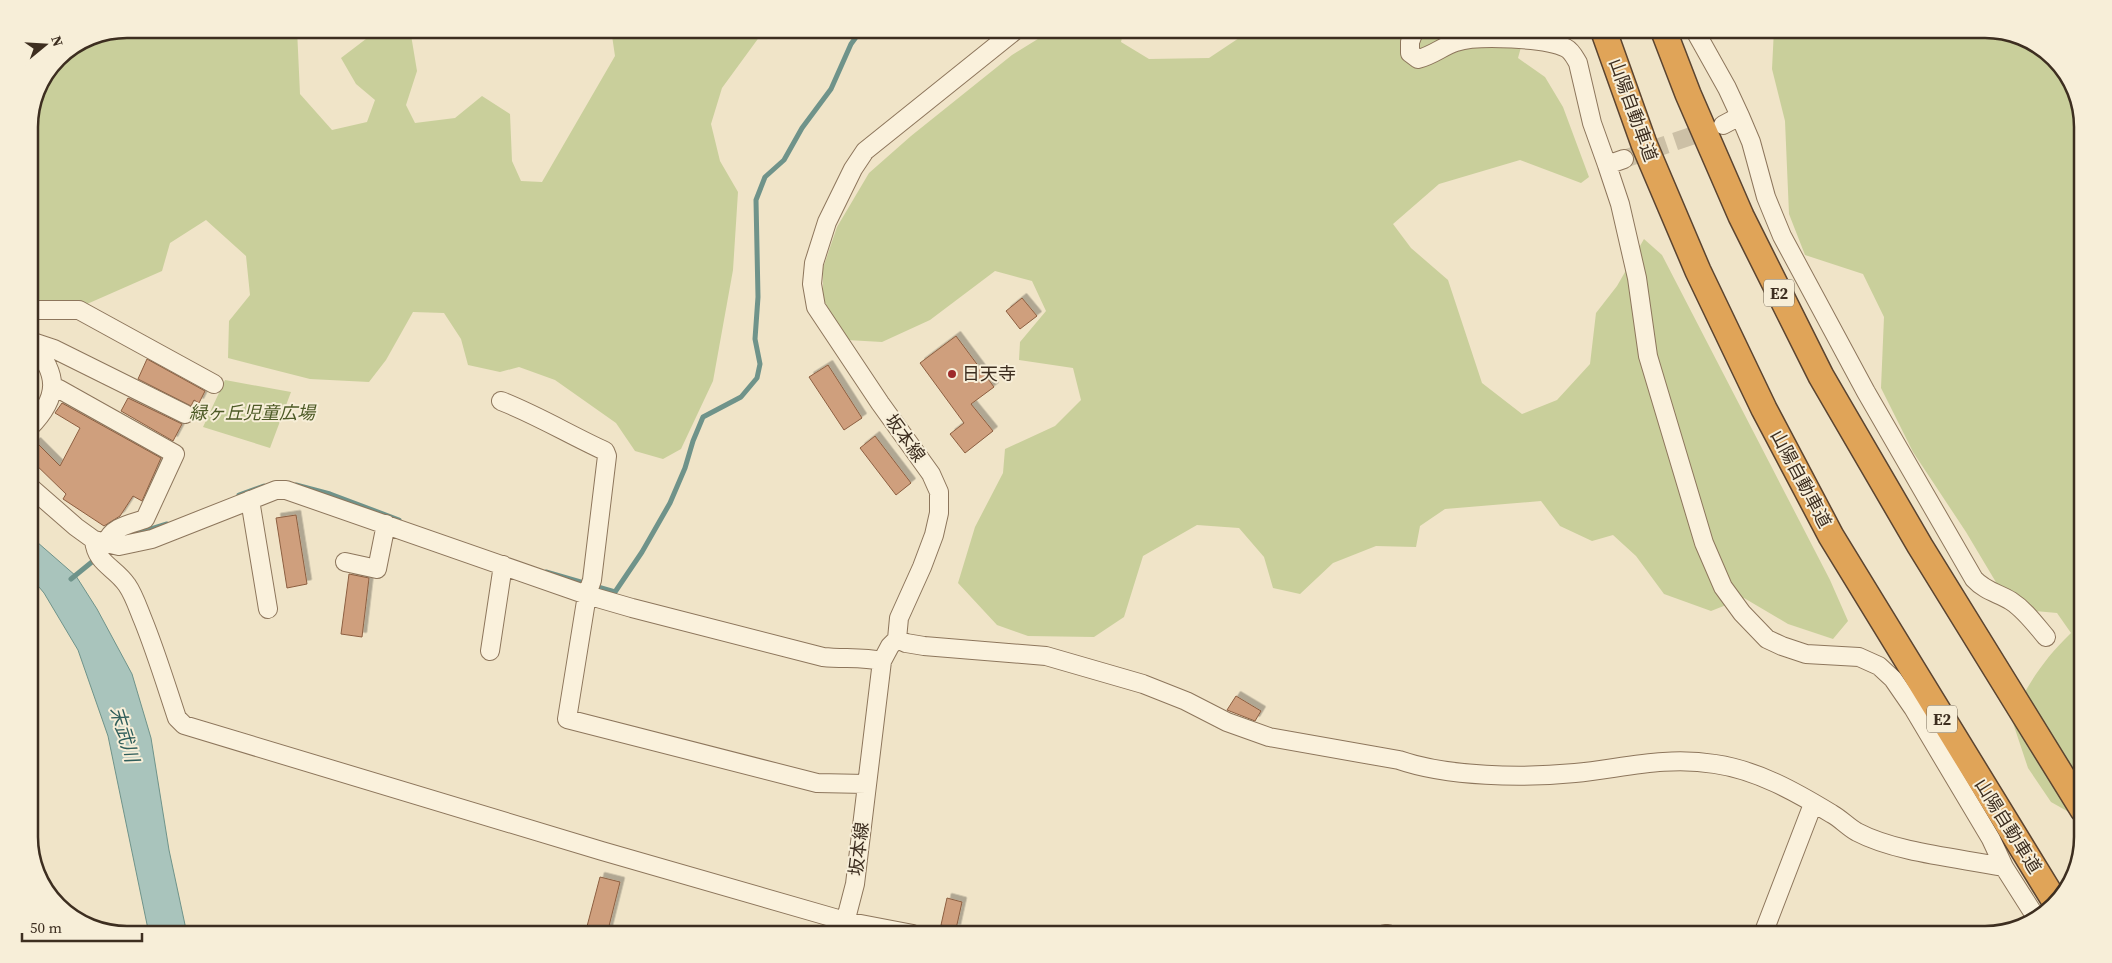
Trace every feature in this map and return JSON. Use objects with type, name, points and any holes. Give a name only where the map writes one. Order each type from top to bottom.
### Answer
[{"type":"highway","name":"山陽自動車道","points":[[1606,38],[1644,144],[1698,271],[1764,409],[1831,536],[2051,896]]},
{"type":"highway","name":"E2","points":[[1666,38],[1688,94],[1745,225],[1821,376],[1920,546],[2074,795]]},
{"type":"street","name":"坂本線","points":[[844,926],[855,884],[882,661],[890,646],[897,639],[899,618],[934,535],[939,513],[939,492],[931,474],[880,403],[816,307],[812,284],[814,263],[828,222],[853,169],[865,151],[1006,38]]},
{"type":"street","points":[[1412,38],[1410,53],[1418,60],[1430,57],[1455,42],[1478,38]]},
{"type":"street","points":[[1494,38],[1544,43],[1566,48],[1573,54],[1578,63],[1592,123],[1620,204],[1637,278],[1651,364],[1704,543],[1723,587],[1742,613],[1767,638],[1774,642],[1806,654],[1860,657],[1879,666],[1893,679],[1913,708],[1991,838],[2004,867],[2033,912]]},
{"type":"street","points":[[1699,38],[1728,88],[1751,142],[1766,197],[1782,236],[1866,392],[1974,579],[1981,587],[2010,601],[2026,613],[2046,637]]},
{"type":"street","points":[[1723,125],[1740,116]]},
{"type":"street","points":[[1607,165],[1624,159]]},
{"type":"street","points":[[38,309],[79,310],[214,384]]},
{"type":"street","points":[[38,343],[54,349],[185,414]]},
{"type":"street","points":[[38,350],[45,358],[53,390],[43,414],[38,419]]},
{"type":"street","points":[[53,390],[59,388],[174,454],[145,519],[119,528],[108,535],[99,548]]},
{"type":"street","points":[[501,401],[542,419],[570,435],[605,451],[608,456],[590,588],[567,719],[817,783],[866,784]]},
{"type":"street","points":[[99,548],[152,539],[276,490],[286,490],[503,565],[590,588],[632,608],[823,658],[844,660],[869,658],[882,661]]},
{"type":"street","points":[[38,494],[99,548],[126,584],[154,649],[177,718],[184,725],[602,851],[838,926]]},
{"type":"street","points":[[250,500],[268,610]]},
{"type":"street","points":[[345,562],[377,569],[386,524]]},
{"type":"street","points":[[490,650],[503,565]]},
{"type":"street","points":[[897,639],[906,643],[924,646],[1046,656],[1143,684],[1227,722],[1268,737],[1399,760],[1415,766],[1482,774],[1536,775],[1576,773],[1651,762],[1678,761],[1715,764],[1746,771],[1778,784],[1833,815],[1857,832],[1886,843],[1921,852],[2004,867]]},
{"type":"street","points":[[1766,926],[1813,804]]},
{"type":"green space","points":[[120,38],[297,38],[300,94],[332,130],[367,122],[375,100],[356,84],[341,58],[367,38],[412,38],[417,71],[406,105],[415,123],[455,118],[482,96],[510,114],[512,161],[521,181],[542,182],[615,56],[612,38],[759,38],[722,88],[711,124],[720,161],[738,192],[733,270],[713,381],[681,449],[663,459],[635,451],[616,423],[555,380],[519,367],[500,372],[468,365],[461,339],[444,313],[413,312],[386,360],[369,382],[310,379],[228,358],[229,321],[250,295],[246,256],[206,220],[170,243],[162,271],[87,304],[38,300],[39,109],[49,82],[56,72],[58,70],[70,70],[70,58],[92,44]]},
{"type":"green space","points":[[1039,38],[1122,38],[1121,42],[1149,59],[1209,58],[1239,38],[1524,38],[1518,58],[1545,77],[1563,107],[1589,177],[1581,183],[1520,160],[1439,184],[1393,224],[1411,248],[1448,280],[1482,383],[1522,414],[1557,400],[1590,364],[1596,313],[1617,286],[1644,239],[1662,255],[1830,580],[1848,621],[1833,639],[1788,624],[1744,598],[1711,611],[1664,594],[1636,556],[1613,535],[1592,541],[1560,526],[1541,501],[1445,509],[1420,526],[1416,547],[1376,546],[1333,563],[1300,594],[1273,588],[1264,557],[1239,528],[1197,525],[1143,556],[1124,617],[1094,637],[1028,636],[997,625],[958,583],[975,527],[1003,473],[1005,449],[1055,426],[1081,400],[1073,368],[1019,360],[1020,342],[1046,311],[1032,281],[995,271],[930,320],[882,342],[847,340],[823,299],[823,268],[837,227],[869,173],[911,136],[1012,55]]},
{"type":"green space","points":[[1774,38],[2003,39],[2020,44],[2040,56],[2060,77],[2070,98],[2074,120],[2074,815],[2051,802],[2028,768],[2011,717],[2037,672],[2071,633],[2057,613],[2035,611],[2000,589],[1966,532],[1913,452],[1881,388],[1884,317],[1863,274],[1805,255],[1789,214],[1785,121],[1772,69]]},
{"type":"green space","name":"緑ヶ丘児童広場","points":[[225,380],[291,392],[270,448],[203,427]]},
{"type":"water","name":"末武川","points":[[38,543],[76,576],[97,609],[132,674],[151,738],[169,850],[185,926],[147,926],[108,736],[78,650],[38,586]]},
{"type":"building","points":[[1022,298],[1037,316],[1020,329],[1006,311]]},
{"type":"building","points":[[956,336],[994,387],[971,404],[993,431],[965,453],[950,434],[964,423],[920,363]]},
{"type":"building","points":[[147,359],[205,391],[199,403],[194,400],[191,406],[138,379]]},
{"type":"building","points":[[828,365],[862,418],[844,430],[809,377]]},
{"type":"building","points":[[128,398],[182,424],[173,441],[121,411]]},
{"type":"building","points":[[62,403],[161,458],[142,501],[133,496],[120,516],[104,526],[63,499],[66,494],[38,467],[38,444],[60,466],[80,428],[55,413]]},
{"type":"building","points":[[875,436],[911,483],[896,495],[860,448]]},
{"type":"building","points":[[296,515],[307,584],[287,588],[276,518]]},
{"type":"building","points":[[349,574],[369,578],[362,637],[341,634]]},
{"type":"building","points":[[1236,696],[1261,711],[1255,721],[1227,710]]},
{"type":"building","points":[[600,877],[620,882],[609,926],[587,926]]},
{"type":"building","points":[[947,898],[962,902],[957,926],[941,925]]},
{"type":"waterway","points":[[546,572],[615,592],[642,552],[670,503],[703,417],[741,397],[757,378],[760,364],[755,339],[758,297],[756,200],[765,177],[784,160],[802,128],[831,89],[855,38]]},
{"type":"waterway","points":[[296,485],[330,494],[399,520]]},
{"type":"waterway","points":[[239,495],[264,486]]},
{"type":"waterway","points":[[132,535],[167,524]]},
{"type":"waterway","points":[[71,579],[98,557]]},
{"type":"tunnel","points":[[1624,159],[1715,128]]},
{"type":"place","name":"日天寺","points":[[952,374]]}]
